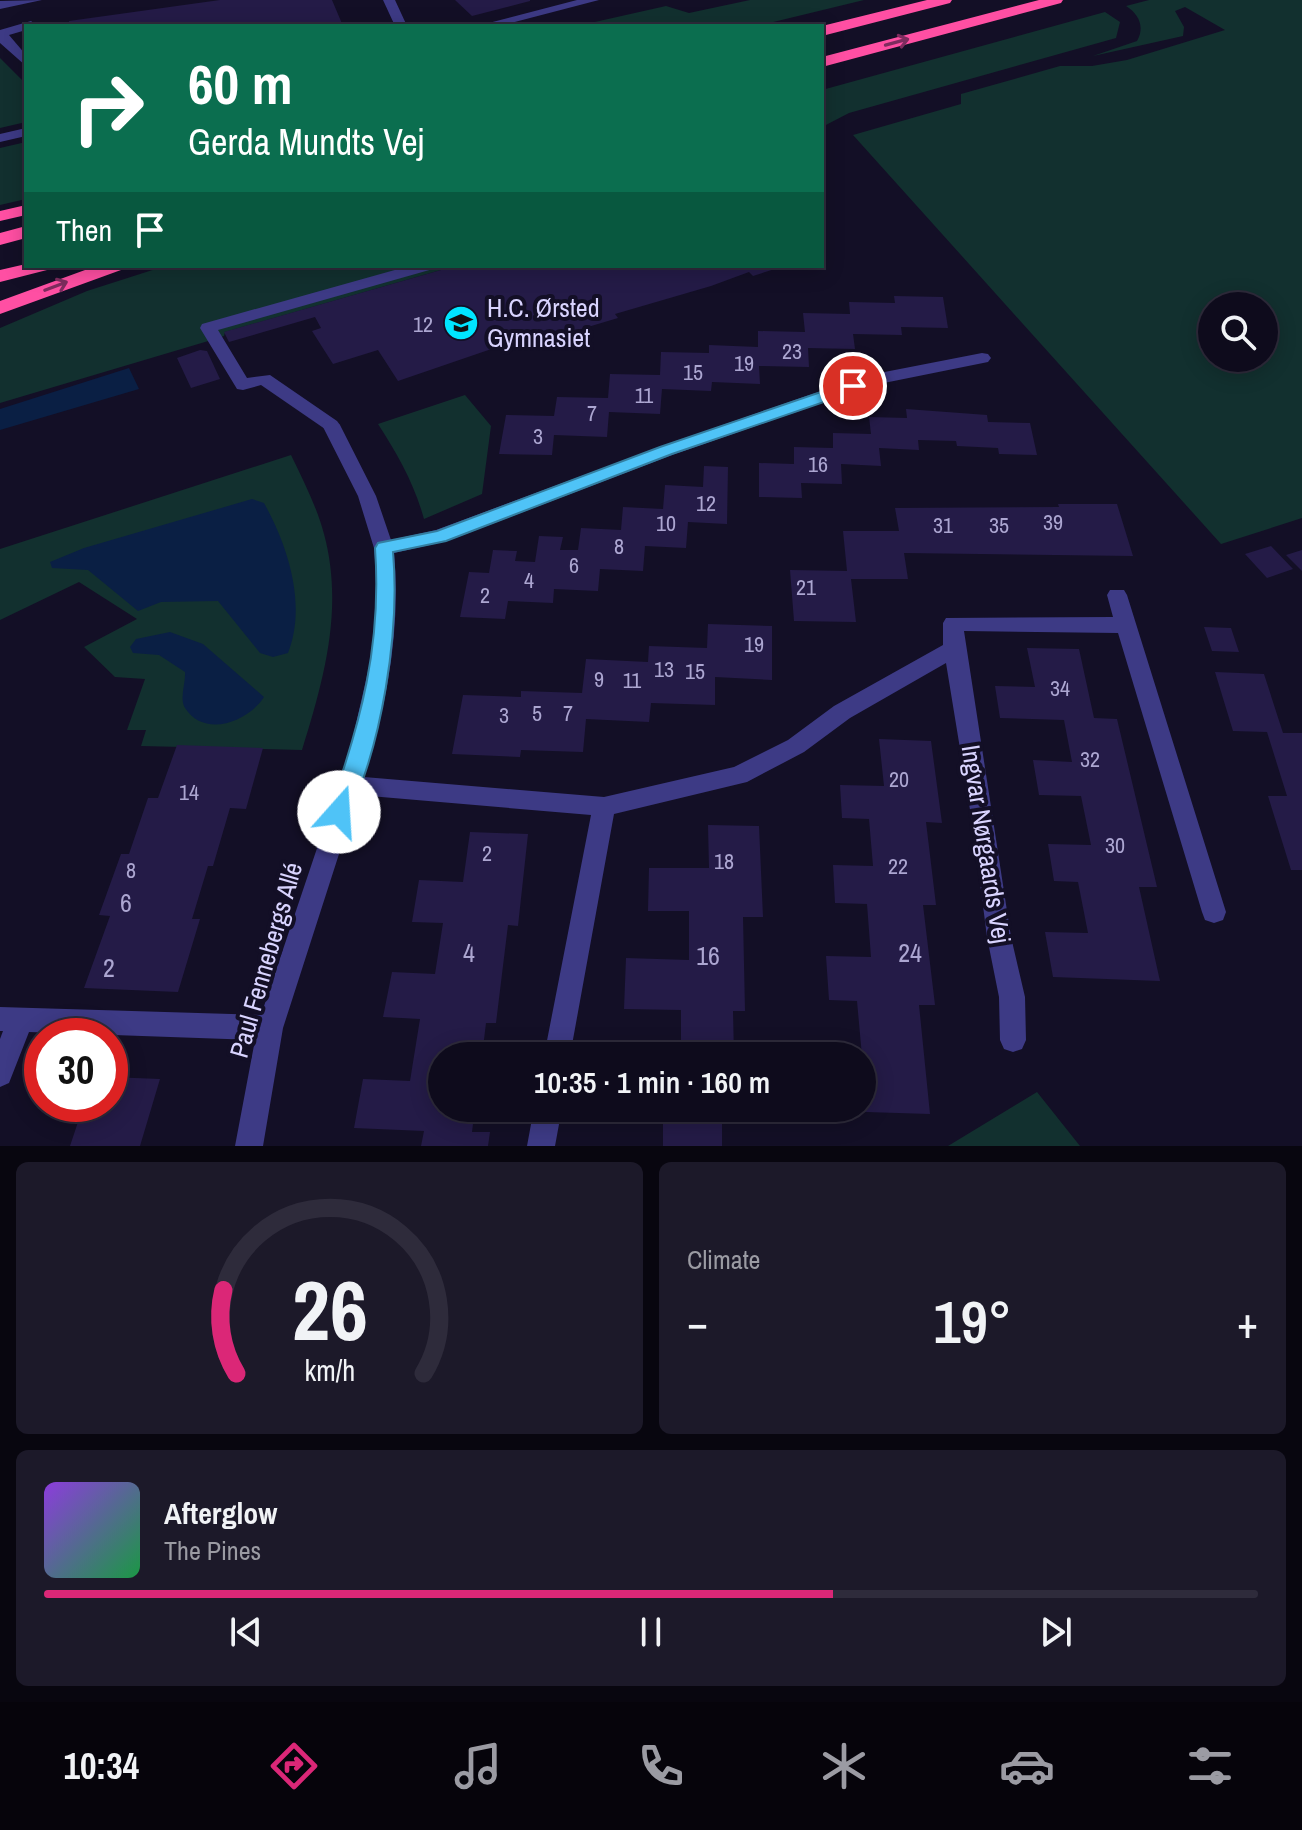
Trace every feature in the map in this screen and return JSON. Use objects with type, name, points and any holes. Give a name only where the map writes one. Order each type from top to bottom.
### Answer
[{"type":"highway","points":[[824,30],[945,0]]},
{"type":"highway","points":[[824,61],[1056,0]]},
{"type":"highway","points":[[0,216],[24,210]]},
{"type":"highway","points":[[0,239],[24,233]]},
{"type":"highway","points":[[0,276],[32,268]]},
{"type":"highway","points":[[0,308],[109,268]]},
{"type":"street","points":[[0,5],[36,0]]},
{"type":"street","points":[[389,0],[400,24]]},
{"type":"street","points":[[491,24],[593,0]]},
{"type":"street","points":[[24,27],[2,33],[3,39],[24,60]]},
{"type":"street","points":[[0,138],[24,132]]},
{"type":"street","name":"Paul Fennebergs Allé","points":[[249,1146],[270,1028],[361,750],[384,645],[387,583],[384,548],[367,496],[331,425],[264,379],[243,385],[208,328],[420,268]]},
{"type":"street","points":[[384,548],[440,536],[666,451],[870,380],[982,358]]},
{"type":"street","points":[[1117,595],[1214,912]]},
{"type":"street","points":[[348,785],[604,807],[739,775],[796,746],[842,712],[954,649],[953,623],[1124,625]]},
{"type":"street","name":"Ingvar Nørgaards Vej","points":[[954,649],[985,828],[999,937],[1012,997],[1013,1040]]},
{"type":"street","points":[[560,1042],[604,807]]},
{"type":"street","points":[[0,1074],[10,1020],[270,1028]]},
{"type":"street","points":[[541,1146],[545,1122]]},
{"type":"green space","points":[[750,0],[864,0],[765,24],[586,24],[666,6],[689,13]]},
{"type":"green space","points":[[1149,0],[1302,0],[1302,518],[1221,544],[853,135],[961,104],[961,94],[1060,66],[1092,66],[1127,60],[1225,30],[1185,7],[1175,11],[1184,27],[1183,36],[1093,56],[1137,41],[1139,21],[1126,6]]},
{"type":"green space","points":[[1105,12],[1120,22],[1116,38],[849,113],[824,126],[824,89]]},
{"type":"green space","points":[[0,58],[24,82],[24,122],[0,128]]},
{"type":"green space","points":[[24,142],[24,199],[0,205],[0,148]]},
{"type":"green space","points":[[159,268],[448,268],[225,332],[224,336],[215,339],[0,403],[0,328],[87,291]]},
{"type":"green space","points":[[465,395],[491,426],[482,494],[424,519],[405,470],[378,424]]},
{"type":"green space","points":[[291,455],[321,524],[330,562],[332,589],[332,616],[324,670],[302,750],[141,746],[146,730],[127,730],[145,679],[115,677],[84,647],[137,619],[79,582],[0,620],[0,549]]},
{"type":"green space","points":[[1037,1092],[1080,1146],[948,1146]]},
{"type":"water","points":[[129,368],[139,389],[0,430],[0,409]]},
{"type":"water","points":[[252,499],[264,503],[273,520],[292,576],[296,615],[288,653],[273,657],[260,653],[218,601],[161,602],[138,611],[88,570],[52,568],[50,562],[84,548]]},
{"type":"water","points":[[170,632],[203,644],[264,697],[248,713],[226,723],[204,723],[194,717],[183,704],[185,672],[159,655],[133,653],[130,647],[136,639]]},
{"type":"building","points":[[220,0],[332,0],[342,24],[69,24],[69,21]]},
{"type":"building","points":[[455,0],[530,0],[530,1],[472,16]]},
{"type":"building","name":"H.C. Ørsted Gymnasiet","points":[[448,268],[778,268],[753,276],[749,272],[615,314],[618,318],[511,350],[506,344],[398,381],[378,350],[333,364],[312,331],[321,328],[315,317],[229,342],[224,332]]},
{"type":"building","points":[[894,296],[943,297],[948,328],[901,327],[902,335],[853,334],[855,349],[808,348],[809,367],[759,366],[760,384],[712,382],[711,391],[662,389],[660,414],[609,412],[607,437],[554,435],[552,455],[499,454],[506,415],[554,416],[557,397],[608,398],[610,374],[660,375],[661,352],[709,353],[709,345],[758,347],[758,331],[805,332],[803,313],[850,314],[849,302],[895,303]]},
{"type":"building","points":[[200,350],[207,351],[220,379],[191,388],[177,358]]},
{"type":"building","points":[[906,409],[987,415],[988,422],[1030,423],[1037,455],[999,454],[998,448],[957,446],[956,441],[918,440],[919,450],[879,448],[881,466],[841,464],[842,484],[801,483],[802,498],[759,497],[759,463],[794,464],[794,447],[833,448],[833,433],[871,434],[869,417],[907,418]]},
{"type":"building","points":[[704,466],[728,467],[727,524],[688,522],[686,548],[645,546],[643,571],[600,569],[598,591],[554,589],[553,603],[508,601],[505,619],[460,617],[469,572],[489,573],[493,550],[517,551],[515,561],[535,562],[539,536],[563,537],[560,550],[578,550],[581,528],[621,530],[623,507],[663,509],[665,485],[703,487]]},
{"type":"building","points":[[1058,504],[1117,504],[1133,556],[904,553],[908,579],[851,579],[856,622],[794,621],[790,570],[847,571],[843,531],[899,531],[895,508],[1059,507]]},
{"type":"building","points":[[1271,546],[1293,569],[1267,578],[1245,554]]},
{"type":"building","points":[[1302,550],[1302,571],[1286,555]]},
{"type":"building","points":[[708,624],[772,626],[772,680],[715,677],[715,705],[651,703],[649,722],[586,719],[583,752],[521,750],[520,757],[452,754],[463,695],[521,697],[521,691],[582,693],[586,659],[648,662],[649,646],[707,648]]},
{"type":"building","points":[[1204,627],[1231,628],[1239,652],[1212,651]]},
{"type":"building","points":[[1027,648],[1079,649],[1094,718],[1117,719],[1157,887],[1139,887],[1160,981],[1053,977],[1045,932],[1088,933],[1078,882],[1054,881],[1048,844],[1091,845],[1081,796],[1039,795],[1033,760],[1072,762],[1064,720],[1000,718],[995,686],[1035,687]]},
{"type":"building","points":[[1215,672],[1264,674],[1283,733],[1302,733],[1302,870],[1291,870],[1268,796],[1287,796],[1267,732],[1233,731]]},
{"type":"building","points":[[879,739],[931,741],[942,823],[926,822],[936,905],[923,905],[935,1005],[919,1005],[930,1114],[876,1112],[876,1042],[861,1042],[857,1001],[829,1000],[826,956],[871,957],[867,904],[835,903],[833,865],[873,866],[869,819],[842,818],[840,785],[884,786]]},
{"type":"building","points":[[177,745],[263,748],[246,809],[230,808],[213,866],[208,866],[192,919],[200,919],[178,992],[84,988],[110,916],[99,915],[121,854],[129,854],[148,798],[158,798]]},
{"type":"building","points":[[708,825],[759,826],[763,917],[743,917],[745,1011],[733,1011],[734,1042],[681,1042],[681,1010],[624,1009],[626,958],[689,960],[689,911],[648,911],[649,868],[709,868]]},
{"type":"building","points":[[470,832],[528,834],[518,926],[508,925],[496,1023],[486,1023],[484,1042],[428,1042],[428,1122],[473,1122],[472,1132],[490,1132],[488,1146],[421,1146],[424,1131],[354,1128],[363,1079],[410,1081],[420,1019],[383,1017],[392,972],[435,974],[443,923],[412,922],[419,880],[463,882]]},
{"type":"building","points":[[128,1078],[160,1079],[140,1146],[70,1146],[78,1122],[128,1122]]},
{"type":"building","points":[[663,1122],[722,1122],[722,1146],[663,1146]]},
{"type":"place","name":"H.C. Ørsted Gymnasiet","points":[[461,323]]},
{"type":"route","points":[[339,812],[361,750],[384,645],[387,583],[384,548],[440,536],[666,451],[853,386]]}]
